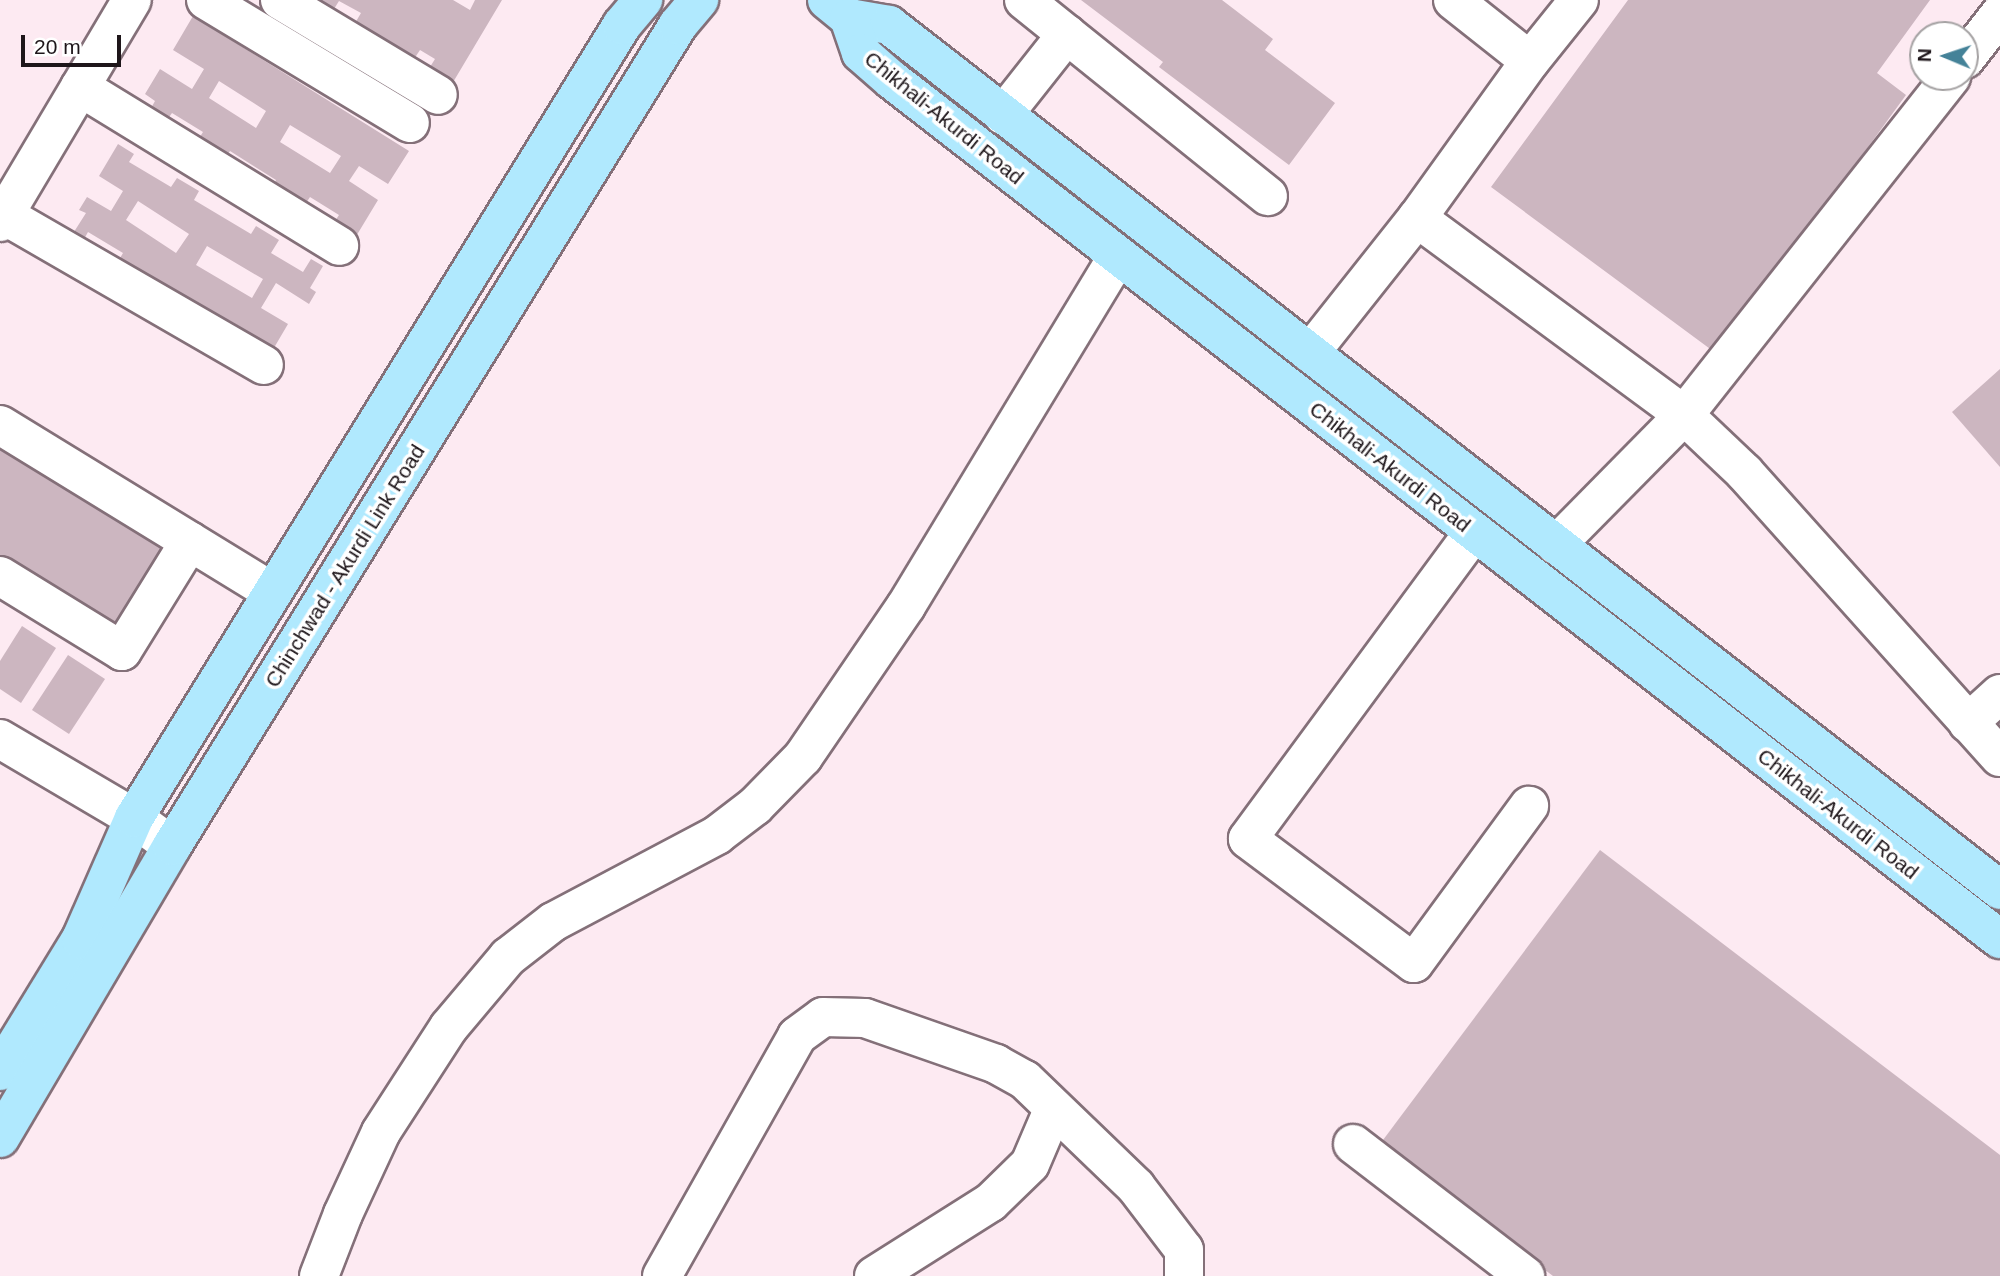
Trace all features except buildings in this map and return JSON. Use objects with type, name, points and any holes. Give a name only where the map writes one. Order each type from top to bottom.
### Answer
[{"type":"main road","points":[[0,1071],[81,939],[134,818],[615,37],[643,0]]},
{"type":"main road","name":"Chinchwad - Akurdi Link Road","points":[[0,1138],[172,846],[678,25],[699,0]]},
{"type":"main road","name":"Chikhali-Akurdi Road","points":[[838,9],[889,25],[1556,545],[1997,882]]},
{"type":"main road","name":"Chikhali-Akurdi Road","points":[[838,9],[861,53],[871,62],[2000,939]]},
{"type":"street","points":[[132,0],[2,218],[264,365]]},
{"type":"street","points":[[206,0],[410,123]]},
{"type":"street","points":[[281,0],[438,95]]},
{"type":"street","points":[[1024,0],[1268,196]]},
{"type":"street","points":[[1453,0],[1530,61]]},
{"type":"street","points":[[1310,353],[1417,218],[1530,61],[1579,0]]},
{"type":"street","points":[[1979,41],[2000,14]]},
{"type":"street","points":[[1003,115],[1067,34]]},
{"type":"street","points":[[80,87],[339,246]]},
{"type":"street","points":[[1556,545],[1684,415],[1940,91]]},
{"type":"street","points":[[1417,218],[1684,415],[1744,472],[2000,757]]},
{"type":"street","points":[[319,1276],[343,1214],[381,1132],[449,1027],[508,957],[553,922],[717,835],[755,806],[803,757],[906,606],[1118,256]]},
{"type":"street","points":[[0,425],[273,592]]},
{"type":"street","points":[[1474,532],[1248,839],[1414,963],[1529,806]]},
{"type":"street","points":[[0,576],[122,651],[190,541]]},
{"type":"street","points":[[1968,723],[2000,694]]},
{"type":"street","points":[[0,739],[134,818],[172,846]]},
{"type":"street","points":[[662,1276],[797,1036],[823,1017],[865,1018],[996,1064],[1025,1080],[1053,1110],[1136,1186],[1184,1250],[1184,1276]]},
{"type":"street","points":[[874,1276],[991,1202],[1030,1164],[1053,1110]]},
{"type":"street","points":[[1353,1144],[1525,1276]]}]
